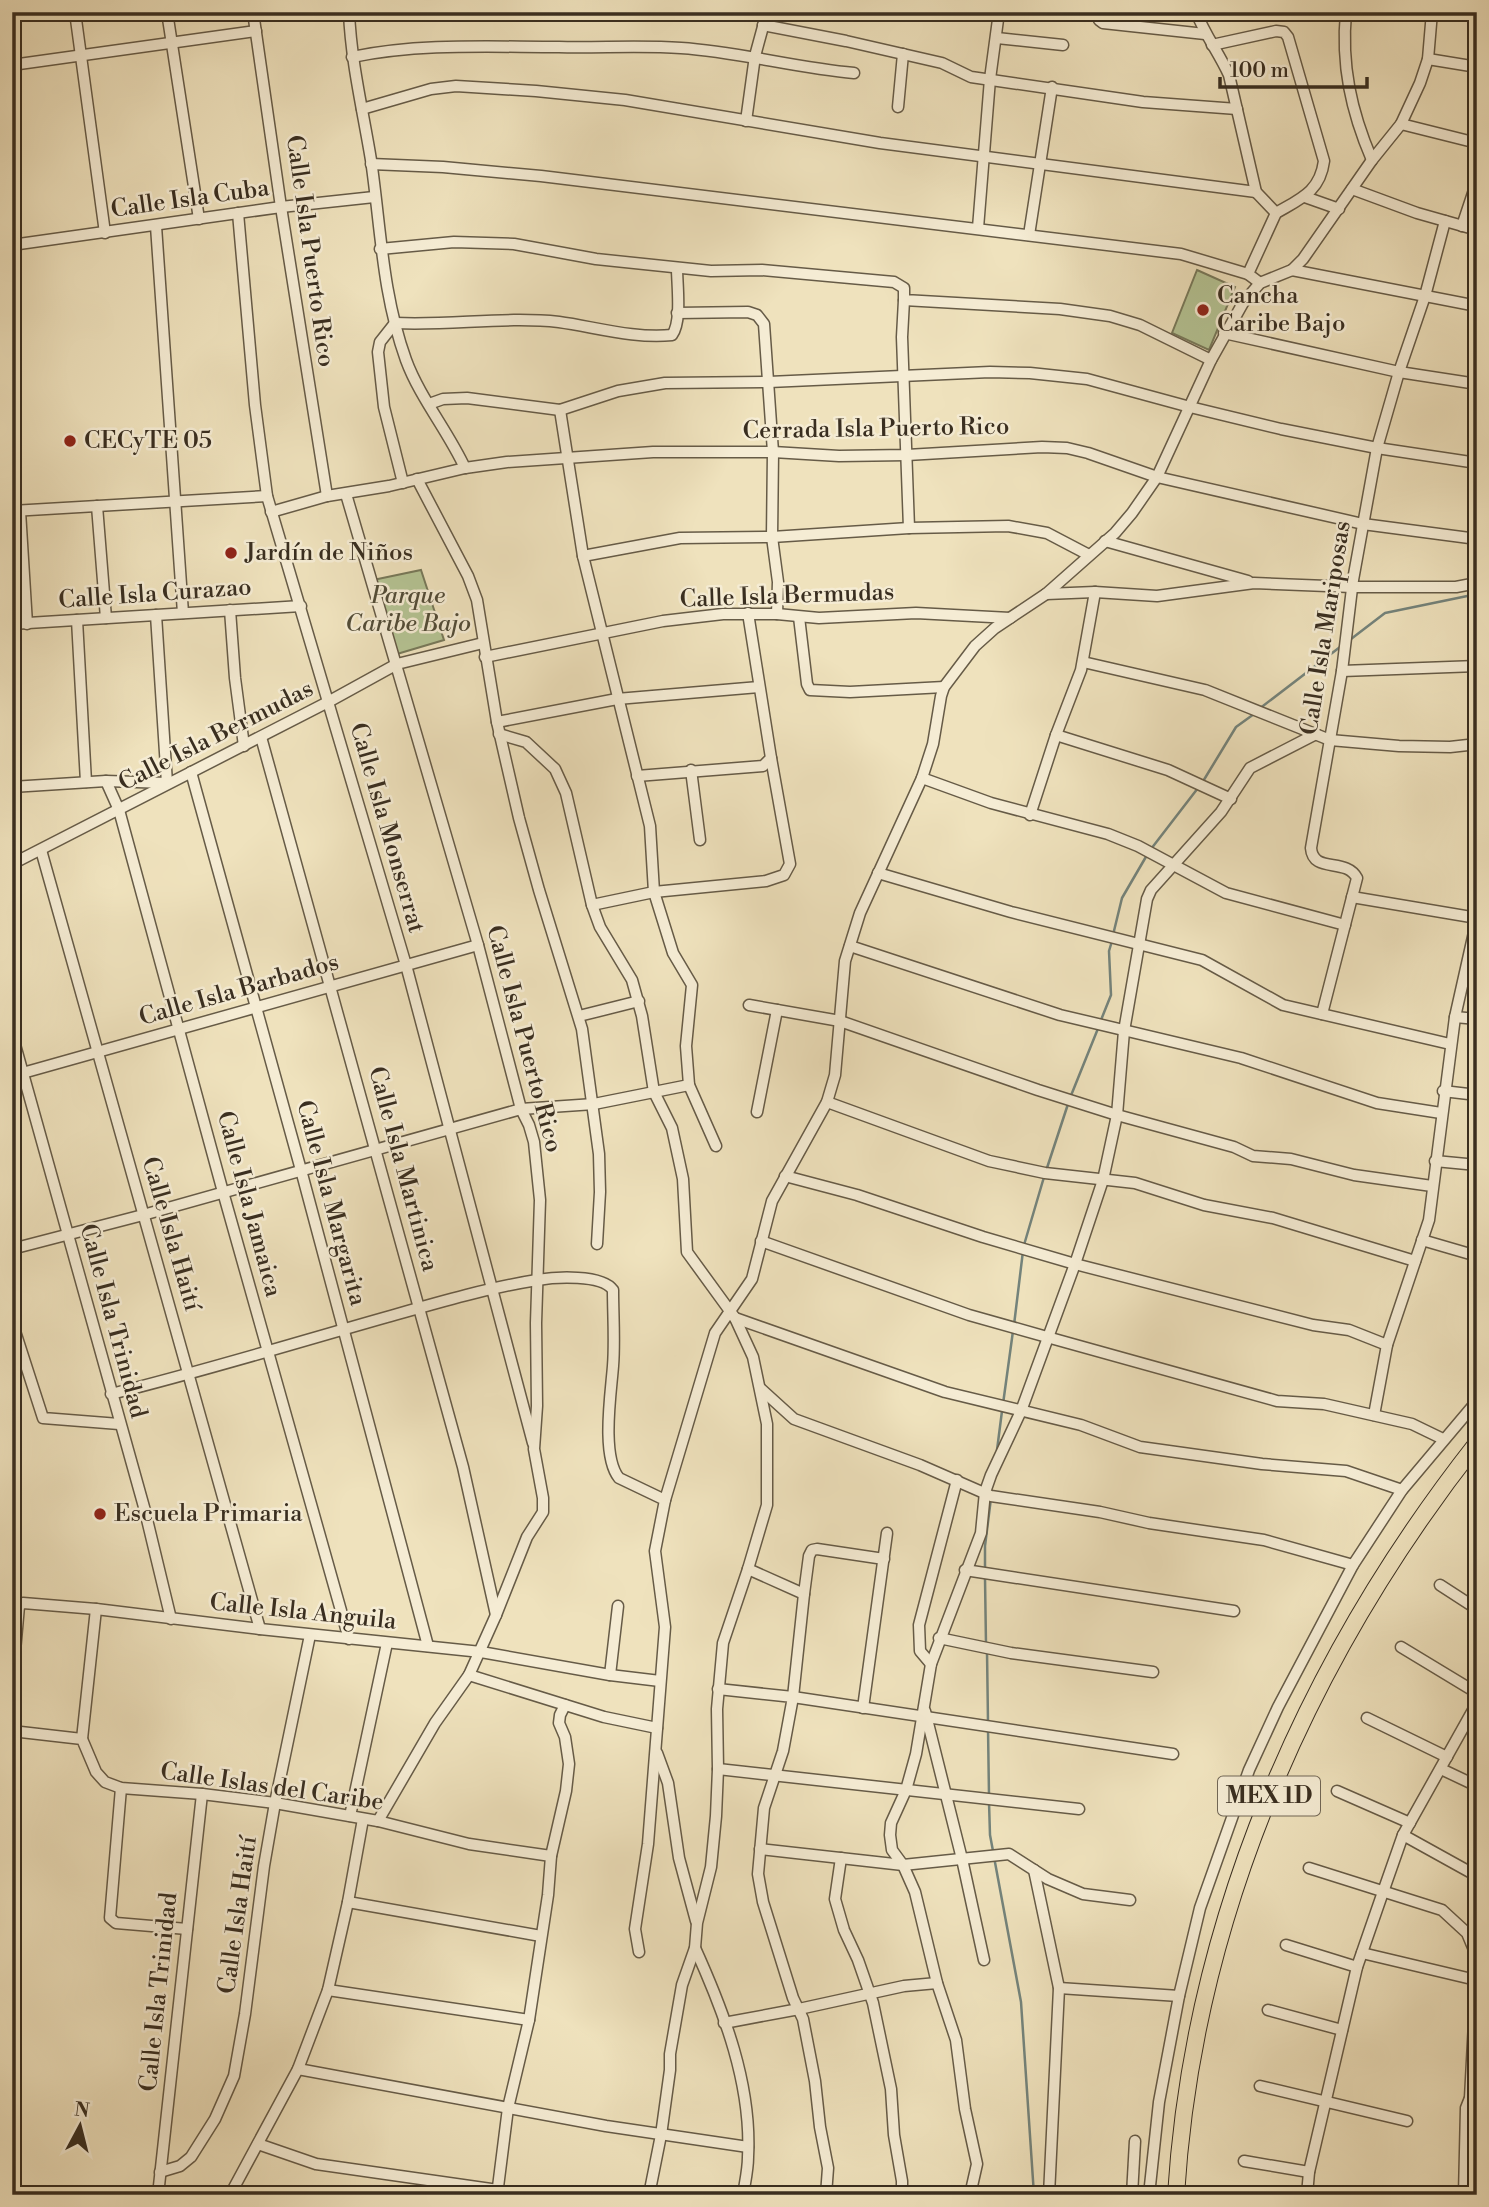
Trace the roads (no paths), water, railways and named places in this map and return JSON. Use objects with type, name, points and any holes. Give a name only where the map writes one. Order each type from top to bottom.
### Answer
[{"type":"highway","name":"MEX 1D","points":[[1175,2195],[1186,2096],[1205,1998],[1237,1881],[1266,1805],[1307,1710],[1351,1628],[1406,1540],[1477,1444]]},
{"type":"street","points":[[75,12],[105,233]]},
{"type":"street","points":[[167,12],[198,219]]},
{"type":"street","name":"Calle Isla Puerto Rico","points":[[253,12],[327,496]]},
{"type":"street","points":[[349,12],[352,57],[371,164],[380,249],[396,323],[415,381],[452,440],[465,468]]},
{"type":"street","points":[[746,121],[755,56],[767,12]]},
{"type":"street","points":[[978,228],[990,79],[999,12]]},
{"type":"street","points":[[1098,12],[1099,20],[1108,24],[1205,34]]},
{"type":"street","points":[[1196,12],[1205,34],[1229,75],[1256,192],[1276,213]]},
{"type":"street","points":[[1346,12],[1344,38],[1348,94],[1372,160]]},
{"type":"street","points":[[639,1952],[635,1929],[649,1844],[665,1627],[655,1552],[665,1500],[715,1333],[733,1315],[752,1279],[767,1213],[827,1102],[835,1075],[845,961],[860,914],[922,778],[933,744],[944,687],[975,646],[995,628],[1046,594],[1132,513],[1157,477],[1224,333],[1243,303],[1260,283],[1292,270],[1401,124],[1428,59],[1432,12]]},
{"type":"street","points":[[763,25],[942,63],[971,76],[1143,102],[1237,109]]},
{"type":"street","points":[[12,65],[256,31]]},
{"type":"street","points":[[1212,45],[1276,31],[1284,32],[1288,37],[1324,161],[1317,183],[1305,197],[1276,213],[1248,274]]},
{"type":"street","points":[[996,38],[1063,45]]},
{"type":"street","points":[[352,57],[417,47],[475,45],[680,48],[755,56],[822,70],[854,73]]},
{"type":"street","points":[[898,107],[903,54]]},
{"type":"street","points":[[1428,59],[1477,67]]},
{"type":"street","points":[[362,109],[432,89],[456,86],[536,91],[625,100],[880,143],[1256,192]]},
{"type":"street","points":[[1028,235],[1052,87]]},
{"type":"street","points":[[1401,124],[1477,143]]},
{"type":"street","points":[[371,164],[541,176],[1181,254],[1248,274],[1260,283]]},
{"type":"street","points":[[1462,226],[1477,181]]},
{"type":"street","points":[[1352,190],[1477,230]]},
{"type":"street","name":"Calle Isla Cuba","points":[[14,245],[281,207],[374,197]]},
{"type":"street","points":[[1305,197],[1339,209]]},
{"type":"street","name":"Calle Isla Monserrat","points":[[237,214],[255,405],[267,496],[405,965],[534,1448]]},
{"type":"street","name":"Calle Isla Mariposas","points":[[1322,1014],[1357,878],[1348,868],[1316,862],[1311,848],[1377,448],[1445,221]]},
{"type":"street","points":[[12,223],[14,245]]},
{"type":"street","points":[[156,226],[183,613]]},
{"type":"street","points":[[380,249],[454,242],[514,244],[596,259],[677,268],[711,271],[762,270],[894,282],[904,288],[902,337],[909,528]]},
{"type":"street","points":[[396,323],[558,322],[591,328],[672,335],[676,330],[677,268]]},
{"type":"street","points":[[1292,270],[1477,306]]},
{"type":"street","points":[[904,300],[1060,309],[1110,316],[1140,325],[1211,360]]},
{"type":"street","points":[[677,313],[748,312],[757,315],[764,324],[773,452],[772,537],[778,582],[777,614]]},
{"type":"street","points":[[396,323],[380,342],[378,352],[384,407],[403,483]]},
{"type":"street","points":[[1224,333],[1399,372],[1477,384]]},
{"type":"street","points":[[429,404],[467,398],[560,410],[618,391],[665,383],[1030,373],[1087,379],[1281,429],[1377,448],[1477,463]]},
{"type":"street","points":[[560,410],[583,556],[650,826],[654,892],[673,953],[692,985],[687,1046],[689,1085],[716,1146]]},
{"type":"street","name":"Cerrada Isla Puerto Rico","points":[[271,512],[327,496],[507,461],[653,452],[773,452],[839,456],[1042,447],[1067,448],[1088,453],[1157,477],[1363,524],[1477,539]]},
{"type":"street","points":[[417,479],[468,576],[477,600],[499,734],[539,890],[579,1016],[594,1104],[600,1192],[597,1244]]},
{"type":"street","name":"Calle Isla Puerto Rico","points":[[346,494],[478,945],[521,1109],[534,1142],[540,1200],[534,1448],[543,1512],[527,1537],[481,1652],[469,1675],[435,1723],[378,1821]]},
{"type":"street","points":[[27,624],[16,511],[267,496]]},
{"type":"street","points":[[97,506],[106,618]]},
{"type":"street","points":[[583,556],[680,538],[772,537],[909,528],[1008,526],[1061,539],[1089,555]]},
{"type":"street","points":[[1105,541],[1254,583]]},
{"type":"street","points":[[1046,594],[1095,592],[1157,596],[1254,583],[1455,587],[1477,583]]},
{"type":"street","points":[[1030,815],[1083,662],[1095,592]]},
{"type":"street","name":"Calle Isla Curazao","points":[[12,624],[300,606]]},
{"type":"street","points":[[230,610],[244,746]]},
{"type":"street","points":[[592,905],[654,892],[766,881],[784,876],[790,864],[748,613]]},
{"type":"street","name":"Calle Isla Bermudas","points":[[485,657],[663,621],[748,613],[819,618],[916,613],[1010,618]]},
{"type":"street","points":[[12,787],[106,781],[167,783],[156,615]]},
{"type":"street","points":[[799,617],[810,690],[850,692],[944,687]]},
{"type":"street","points":[[77,620],[86,782]]},
{"type":"street","name":"Calle Isla Bermudas","points":[[12,864],[244,746],[397,664],[483,643]]},
{"type":"street","points":[[1083,662],[1205,690],[1330,740],[1399,746],[1450,747],[1477,744]]},
{"type":"street","points":[[1342,671],[1477,666]]},
{"type":"street","points":[[497,722],[617,699],[759,687]]},
{"type":"street","points":[[499,734],[526,741],[555,769],[566,793],[592,905],[600,927],[626,969],[639,1001],[653,1092],[672,1128],[682,1179],[687,1252],[733,1315],[753,1357],[767,1424],[767,1505],[723,1643],[718,1689],[718,1769],[711,1867],[697,1923],[695,1948],[682,1985],[670,2054],[661,2136],[649,2195]]},
{"type":"street","points":[[970,2195],[977,2164],[976,2152],[965,2109],[956,2040],[937,1983],[915,1892],[903,1865],[892,1850],[891,1823],[906,1790],[916,1754],[931,1664],[981,1533],[985,1492],[990,1475],[1021,1411],[1103,1180],[1116,1115],[1124,1031],[1147,900],[1151,890],[1231,799],[1250,768],[1316,734]]},
{"type":"street","points":[[1056,735],[1168,770],[1231,799]]},
{"type":"street","name":"Calle Isla Martinica","points":[[261,737],[463,1467],[496,1615]]},
{"type":"street","points":[[637,776],[764,766],[771,758]]},
{"type":"street","points":[[691,770],[700,840]]},
{"type":"street","name":"Calle Isla Margarita","points":[[191,772],[428,1646]]},
{"type":"street","points":[[922,778],[970,797],[1108,834],[1174,864],[1226,893],[1345,925]]},
{"type":"street","name":"Calle Isla Jamaica","points":[[106,781],[119,810],[349,1639]]},
{"type":"street","name":"Calle Isla Haití","points":[[41,850],[260,1629]]},
{"type":"street","points":[[878,873],[1011,912],[1202,960],[1283,1005],[1450,1044]]},
{"type":"street","points":[[1352,897],[1477,918],[1450,1044],[1429,1220],[1387,1345],[1374,1415]]},
{"type":"street","name":"Calle Isla Barbados","points":[[18,1074],[478,945]]},
{"type":"street","points":[[850,946],[1060,1014],[1241,1058],[1377,1103],[1441,1113]]},
{"type":"street","points":[[579,1016],[639,1001]]},
{"type":"street","points":[[749,1005],[840,1021],[1116,1115],[1234,1147],[1252,1156],[1291,1159],[1354,1175],[1433,1186]]},
{"type":"street","points":[[757,1112],[777,1010]]},
{"type":"street","points":[[1455,1017],[1477,1019]]},
{"type":"street","name":"Calle Isla Trinidad","points":[[12,1034],[18,1074],[144,1507],[171,1619]]},
{"type":"street","points":[[12,1249],[521,1109],[594,1104],[689,1085]]},
{"type":"street","points":[[1443,1091],[1477,1095]]},
{"type":"street","points":[[827,1102],[989,1161],[1045,1173],[1135,1184],[1204,1205],[1273,1218],[1415,1261]]},
{"type":"street","points":[[1436,1161],[1477,1165]]},
{"type":"street","points":[[785,1177],[857,1195],[1075,1264],[1312,1325],[1349,1330],[1387,1345]]},
{"type":"street","points":[[1422,1240],[1477,1256]]},
{"type":"street","points":[[761,1241],[969,1315],[1277,1401],[1324,1404],[1412,1424],[1443,1439]]},
{"type":"street","points":[[111,1394],[188,1375],[419,1308],[538,1279],[578,1278],[603,1281],[613,1290],[614,1331],[608,1435],[615,1473],[619,1478],[665,1500]]},
{"type":"street","points":[[733,1315],[945,1392],[1081,1425],[1140,1447],[1262,1464],[1346,1471],[1402,1490]]},
{"type":"street","points":[[12,1322],[43,1418],[119,1424]]},
{"type":"street","points":[[761,1389],[794,1419],[957,1480],[991,1496],[1100,1511],[1149,1523],[1264,1540],[1353,1566]]},
{"type":"street","points":[[1149,2195],[1159,2102],[1179,1996],[1200,1908],[1249,1769],[1278,1707],[1353,1566],[1402,1490],[1477,1401]]},
{"type":"street","points":[[931,1664],[920,1651],[919,1625],[957,1480]]},
{"type":"street","points":[[863,1708],[887,1532]]},
{"type":"street","points":[[826,2195],[828,2168],[815,2081],[803,2019],[763,1902],[758,1874],[760,1849],[764,1808],[783,1751],[793,1697],[809,1556],[812,1550],[884,1559]]},
{"type":"street","points":[[748,1569],[804,1594]]},
{"type":"street","points":[[965,1570],[1234,1611]]},
{"type":"street","points":[[1440,1585],[1477,1609]]},
{"type":"street","name":"Calle Isla Anguila","points":[[12,1685],[20,1604],[96,1609],[481,1652],[660,1681]]},
{"type":"street","points":[[610,1675],[618,1606]]},
{"type":"street","points":[[96,1609],[82,1739],[96,1772],[104,1782],[121,1788],[110,1918],[113,1922],[187,1929]]},
{"type":"street","name":"Calle Isla Haití","points":[[160,2172],[180,2166],[191,2157],[215,2119],[234,2076],[246,2014],[264,1866],[310,1635]]},
{"type":"street","points":[[939,1639],[1011,1653],[1153,1672]]},
{"type":"street","points":[[350,1816],[387,1643]]},
{"type":"street","points":[[1401,1647],[1477,1693]]},
{"type":"street","points":[[469,1675],[604,1717],[657,1728]]},
{"type":"street","points":[[718,1689],[924,1714],[1172,1754]]},
{"type":"street","points":[[1307,2195],[1309,2172],[1324,2103],[1362,1952],[1403,1835],[1477,1703]]},
{"type":"street","points":[[258,2144],[316,2164],[497,2192],[508,2108],[529,2021],[551,1856],[566,1791],[569,1765],[565,1737],[559,1723],[565,1705]]},
{"type":"street","points":[[924,1714],[962,1858],[984,1960]]},
{"type":"street","points":[[1367,1717],[1447,1757]]},
{"type":"street","points":[[12,1731],[82,1739]]},
{"type":"street","points":[[655,1750],[668,1783],[679,1858],[697,1923]]},
{"type":"street","points":[[718,1769],[1079,1809]]},
{"type":"street","points":[[1441,1769],[1477,1786]]},
{"type":"street","name":"Calle Islas del Caribe","points":[[121,1788],[275,1803],[378,1821],[469,1844],[551,1856]]},
{"type":"street","points":[[1337,1791],[1410,1823]]},
{"type":"street","name":"Calle Isla Trinidad","points":[[158,2195],[202,1794]]},
{"type":"street","points":[[230,2195],[298,2069],[328,1990],[363,1819]]},
{"type":"street","points":[[1403,1835],[1477,1876]]},
{"type":"street","points":[[760,1849],[903,1865],[1009,1854],[1034,1871],[1083,1894],[1130,1900]]},
{"type":"street","points":[[841,1858],[835,1899],[844,1930],[870,1993],[889,2076],[902,2195]]},
{"type":"street","points":[[1309,1868],[1442,1910],[1467,1933],[1477,1957]]},
{"type":"street","points":[[1034,1871],[1059,1988],[1049,2195]]},
{"type":"street","points":[[348,1902],[541,1936]]},
{"type":"street","points":[[1286,1945],[1357,1967]]},
{"type":"street","points":[[695,1948],[740,2068],[748,2147],[743,2195]]},
{"type":"street","points":[[1362,1952],[1476,1980]]},
{"type":"street","points":[[1464,2195],[1472,2105],[1477,1966]]},
{"type":"street","points":[[724,2023],[904,1986],[937,1983]]},
{"type":"street","points":[[1059,1988],[1179,1996]]},
{"type":"street","points":[[328,1990],[529,2021]]},
{"type":"street","points":[[1268,2010],[1342,2030]]},
{"type":"street","points":[[298,2069],[661,2136],[748,2147]]},
{"type":"street","points":[[1260,2086],[1407,2121]]},
{"type":"street","points":[[1472,2105],[1474,2195]]},
{"type":"street","points":[[1132,2195],[1135,2141]]},
{"type":"street","points":[[1244,2161],[1309,2172]]},
{"type":"waterway","points":[[1351,639],[1385,613],[1477,594]]},
{"type":"waterway","points":[[1259,709],[1340,647]]},
{"type":"waterway","points":[[1202,783],[1236,727],[1254,714]]},
{"type":"waterway","points":[[1151,849],[1198,788]]},
{"type":"waterway","points":[[1113,935],[1122,898],[1147,855]]},
{"type":"waterway","points":[[1101,1020],[1111,995],[1109,951],[1112,941]]},
{"type":"waterway","points":[[1070,1098],[1099,1026]]},
{"type":"waterway","points":[[1046,1171],[1068,1104]]},
{"type":"waterway","points":[[1024,1245],[1044,1177]]},
{"type":"waterway","points":[[1014,1325],[1023,1251]]},
{"type":"waterway","points":[[1003,1404],[1013,1331]]},
{"type":"waterway","points":[[997,1450],[1002,1411]]},
{"type":"waterway","points":[[985,1571],[991,1498]]},
{"type":"waterway","points":[[985,1578],[986,1645]]},
{"type":"waterway","points":[[987,1651],[988,1722]]},
{"type":"waterway","points":[[988,1728],[989,1795]]},
{"type":"waterway","points":[[989,1802],[993,1851]]},
{"type":"waterway","points":[[994,1857],[1021,2002],[1034,2195]]},
{"type":"place","name":"Cancha Caribe Bajo","points":[[1203,310]]},
{"type":"place","name":"CECyTE 05","points":[[70,441]]},
{"type":"place","name":"Jardín de Niños","points":[[231,553]]},
{"type":"place","name":"Escuela Primaria","points":[[100,1514]]},
{"type":"park label","name":"Parque Caribe Bajo","points":[[408,610]]}]
